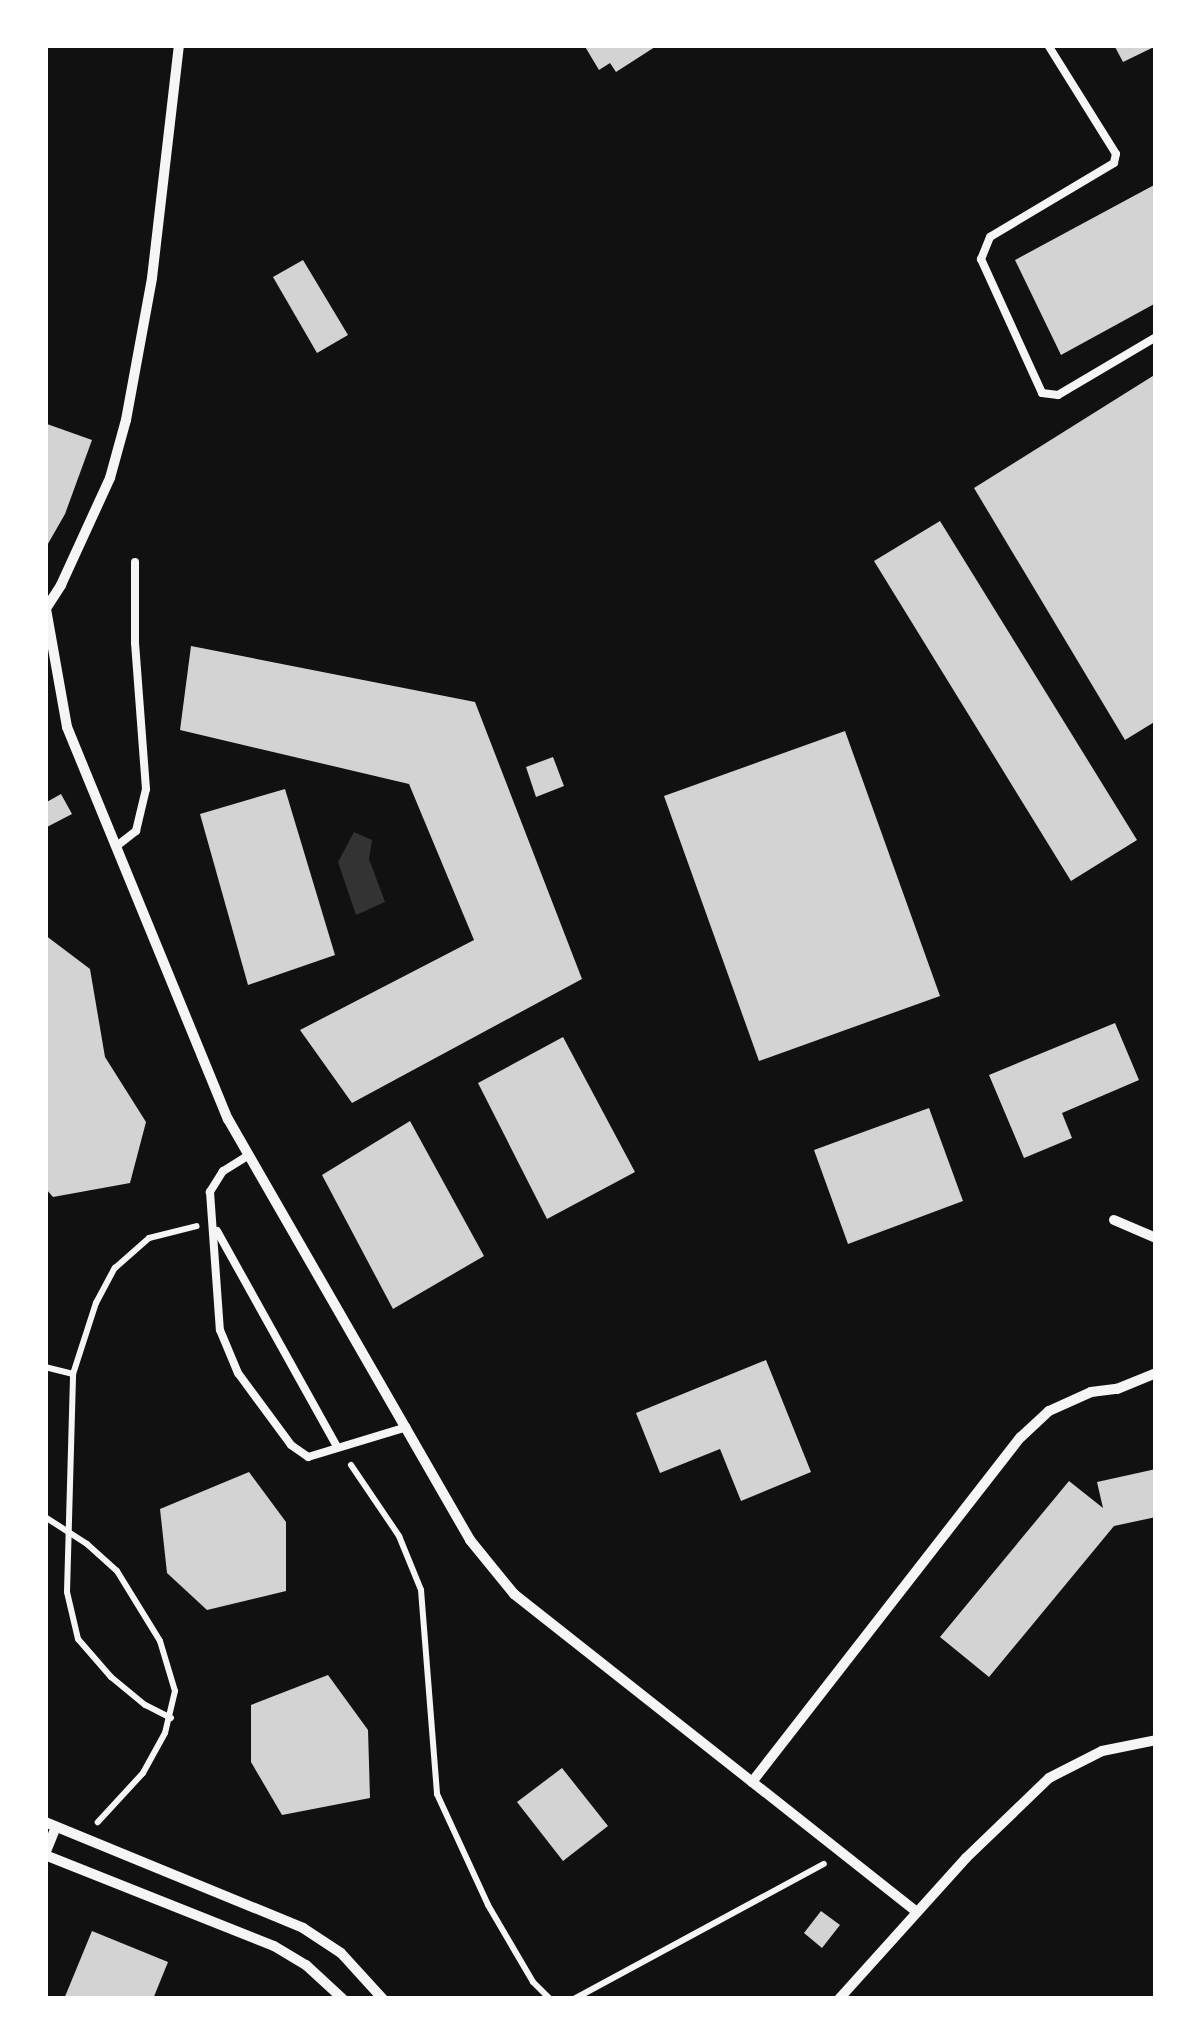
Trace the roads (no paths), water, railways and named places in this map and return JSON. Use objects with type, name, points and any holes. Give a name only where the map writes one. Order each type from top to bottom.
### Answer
[{"type":"street","points":[[179,45],[155,259],[126,420],[110,478],[68,572],[45,609],[68,727],[228,1119],[470,1540],[514,1594],[918,1912]]},
{"type":"street","points":[[1114,1220],[1156,1238]]},
{"type":"street","points":[[752,1782],[1021,1438],[1050,1411],[1091,1392],[1118,1389],[1156,1373]]},
{"type":"street","points":[[839,1999],[1049,1778],[1102,1751],[1156,1740]]},
{"type":"street","points":[[343,1999],[306,1964],[274,1946],[45,1854],[50,1824],[304,1928],[341,1953],[382,1999]]},
{"type":"lane","points":[[1048,45],[1116,154],[1114,163],[990,236],[981,259],[1042,393],[1058,395],[1156,337]]},
{"type":"lane","points":[[118,845],[136,831],[146,789],[135,644],[135,562]]},
{"type":"lane","points":[[249,1155],[214,1182],[220,1330],[227,1354],[300,1453],[308,1457],[406,1426]]},
{"type":"lane","points":[[215,1227],[336,1445]]}]
